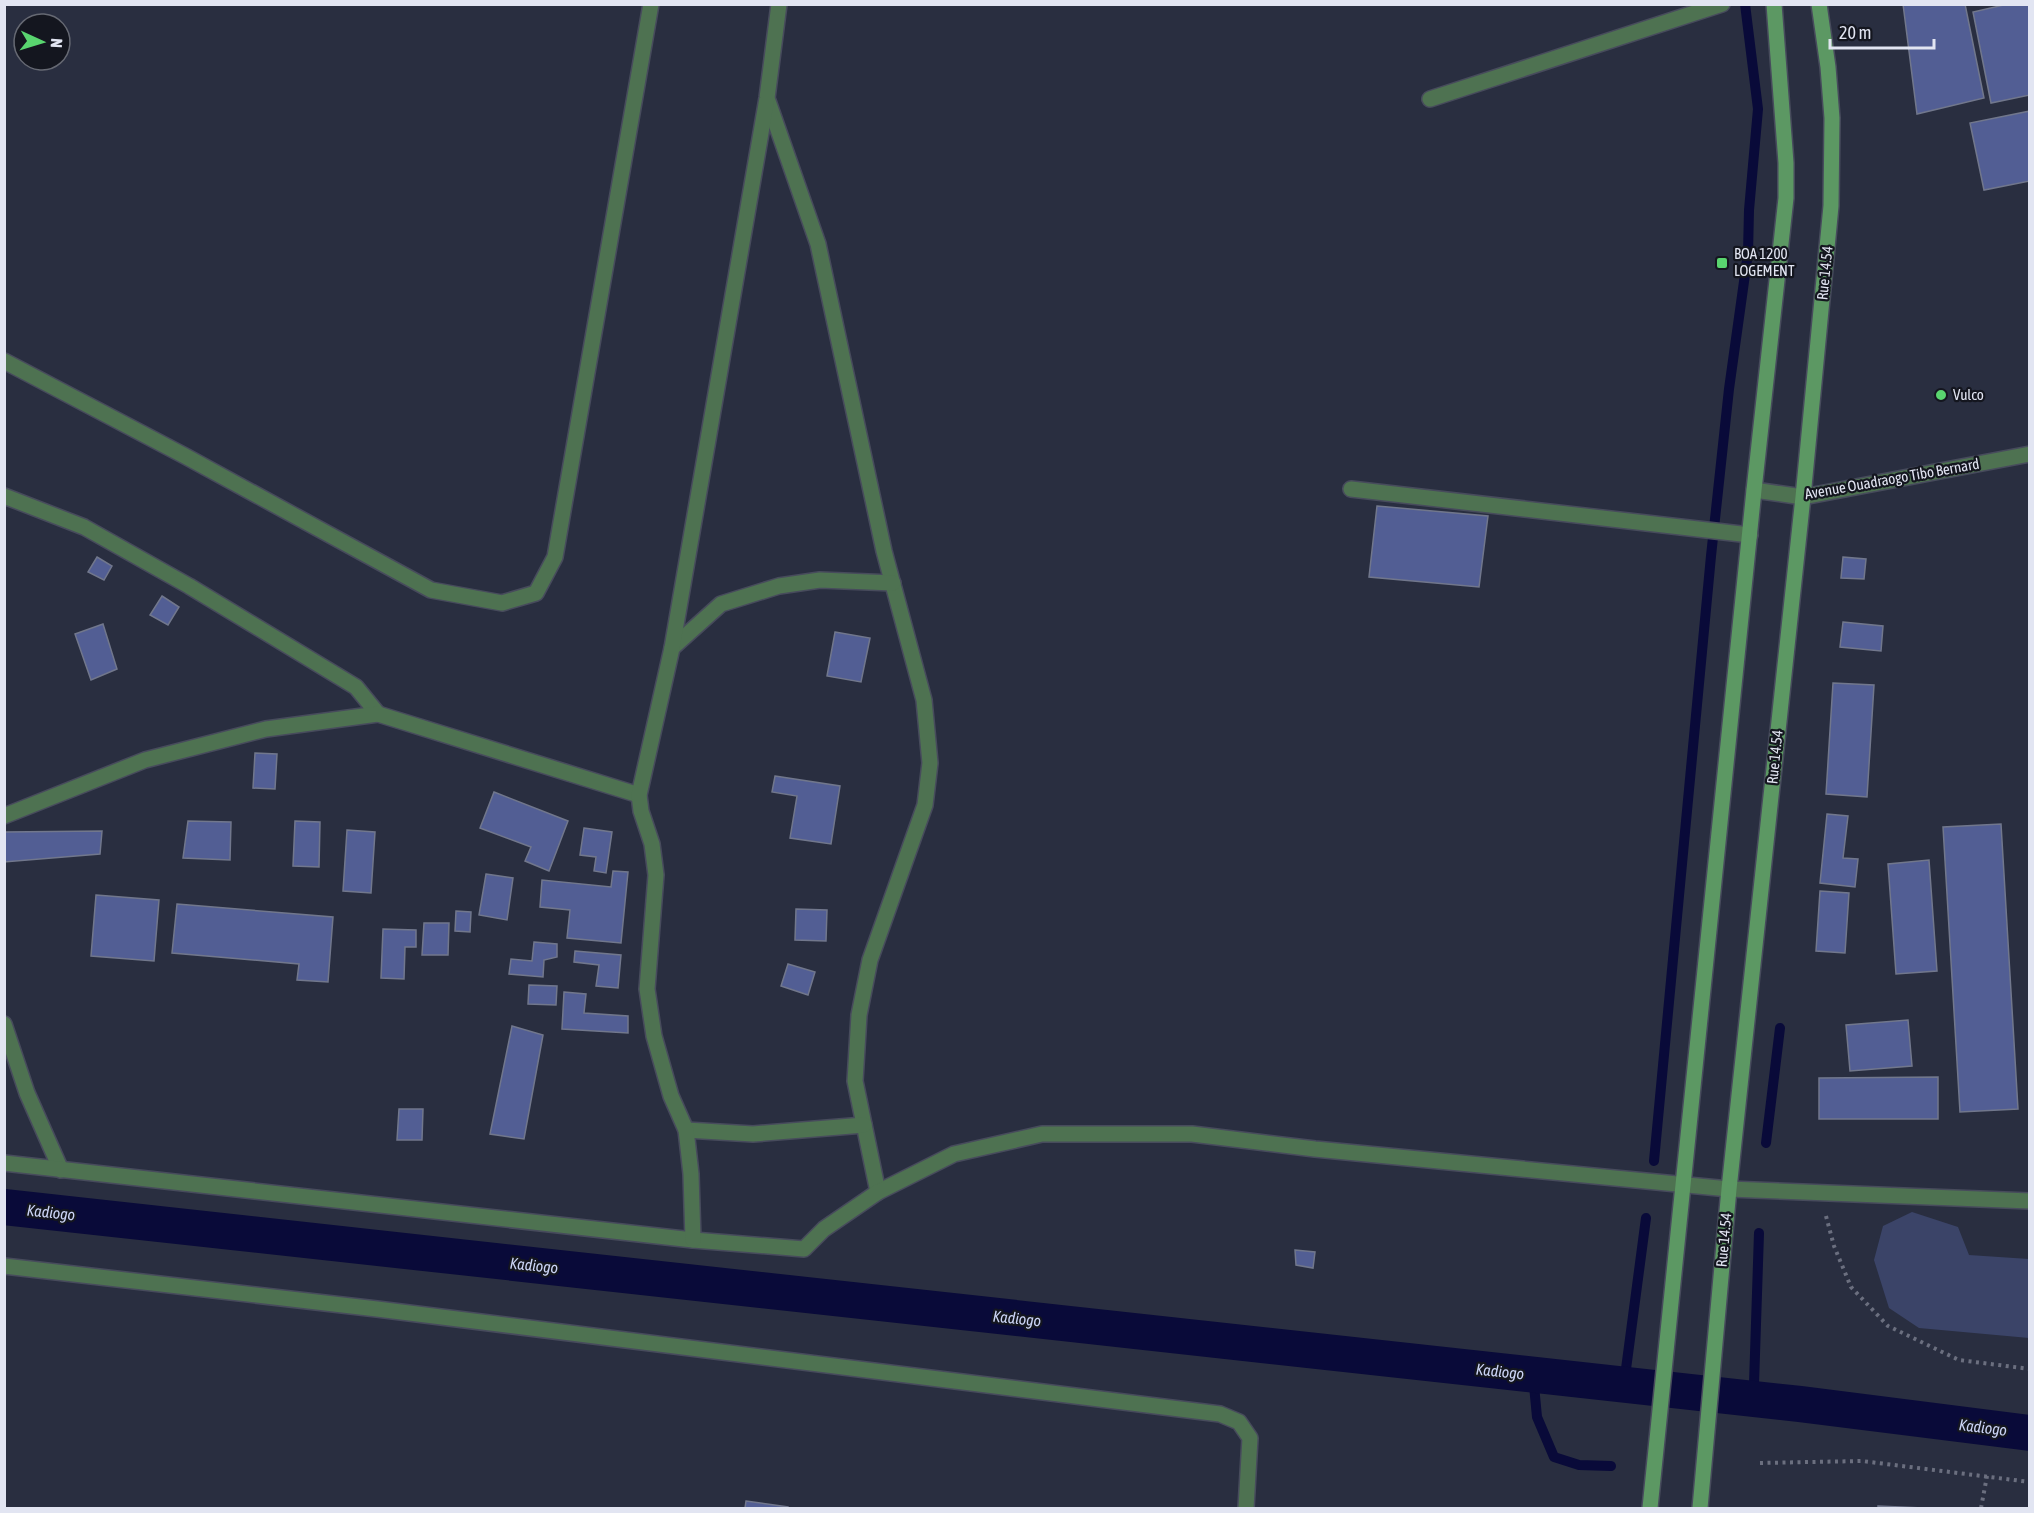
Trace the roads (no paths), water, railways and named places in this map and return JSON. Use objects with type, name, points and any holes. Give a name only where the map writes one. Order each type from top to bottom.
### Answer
[{"type":"main road","points":[[1650,1509],[1786,198],[1786,153],[1774,4]]},
{"type":"main road","name":"Rue 14.54","points":[[1700,1509],[1729,1189],[1803,497],[1832,185],[1832,118],[1828,67],[1819,4]]},
{"type":"street","points":[[4,361],[185,456],[431,590],[502,603],[536,593],[555,557],[651,4]]},
{"type":"street","points":[[693,1240],[691,1174],[686,1130],[671,1096],[654,1036],[647,989],[656,875],[652,844],[641,811],[639,795],[672,648],[767,98],[779,4]]},
{"type":"street","points":[[1430,99],[1722,4]]},
{"type":"street","points":[[767,98],[818,244],[892,583],[924,700],[930,763],[925,805],[870,960],[859,1015],[855,1081],[878,1192]]},
{"type":"street","name":"Avenue Ouadraogo Tibo Bernard","points":[[1754,490],[1803,497],[2030,454]]},
{"type":"street","points":[[1351,489],[1750,535]]},
{"type":"street","points":[[4,496],[84,526],[189,586],[356,687],[378,714]]},
{"type":"street","points":[[672,648],[721,604],[779,586],[820,580],[892,583]]},
{"type":"street","points":[[4,816],[145,760],[266,729],[378,714],[639,795]]},
{"type":"street","points":[[4,1024],[27,1093],[61,1170]]},
{"type":"street","points":[[686,1130],[753,1134],[864,1125]]},
{"type":"street","points":[[4,1163],[693,1240],[804,1249],[824,1229],[878,1192],[954,1154],[1042,1134],[1192,1134],[1315,1149],[1729,1189],[2030,1201]]},
{"type":"street","points":[[4,1266],[401,1312],[1220,1414],[1239,1422],[1250,1438],[1246,1509]]},
{"type":"waterway","points":[[1654,1161],[1711,556],[1729,389],[1748,253],[1749,210],[1758,109],[1745,4]]},
{"type":"waterway","points":[[1766,1143],[1780,1028]]},
{"type":"waterway","name":"Kadiogo","points":[[4,1207],[1800,1404],[2030,1433]]},
{"type":"waterway","points":[[1613,1384],[1626,1369],[1646,1218]]},
{"type":"waterway","points":[[1759,1233],[1754,1384],[1764,1400]]},
{"type":"waterway","points":[[1533,1375],[1537,1417],[1554,1457],[1579,1465],[1611,1466]]},
{"type":"place","name":"BOA 1200 LOGEMENT","points":[[1722,263]]},
{"type":"place","name":"Vulco","points":[[1941,395]]}]
